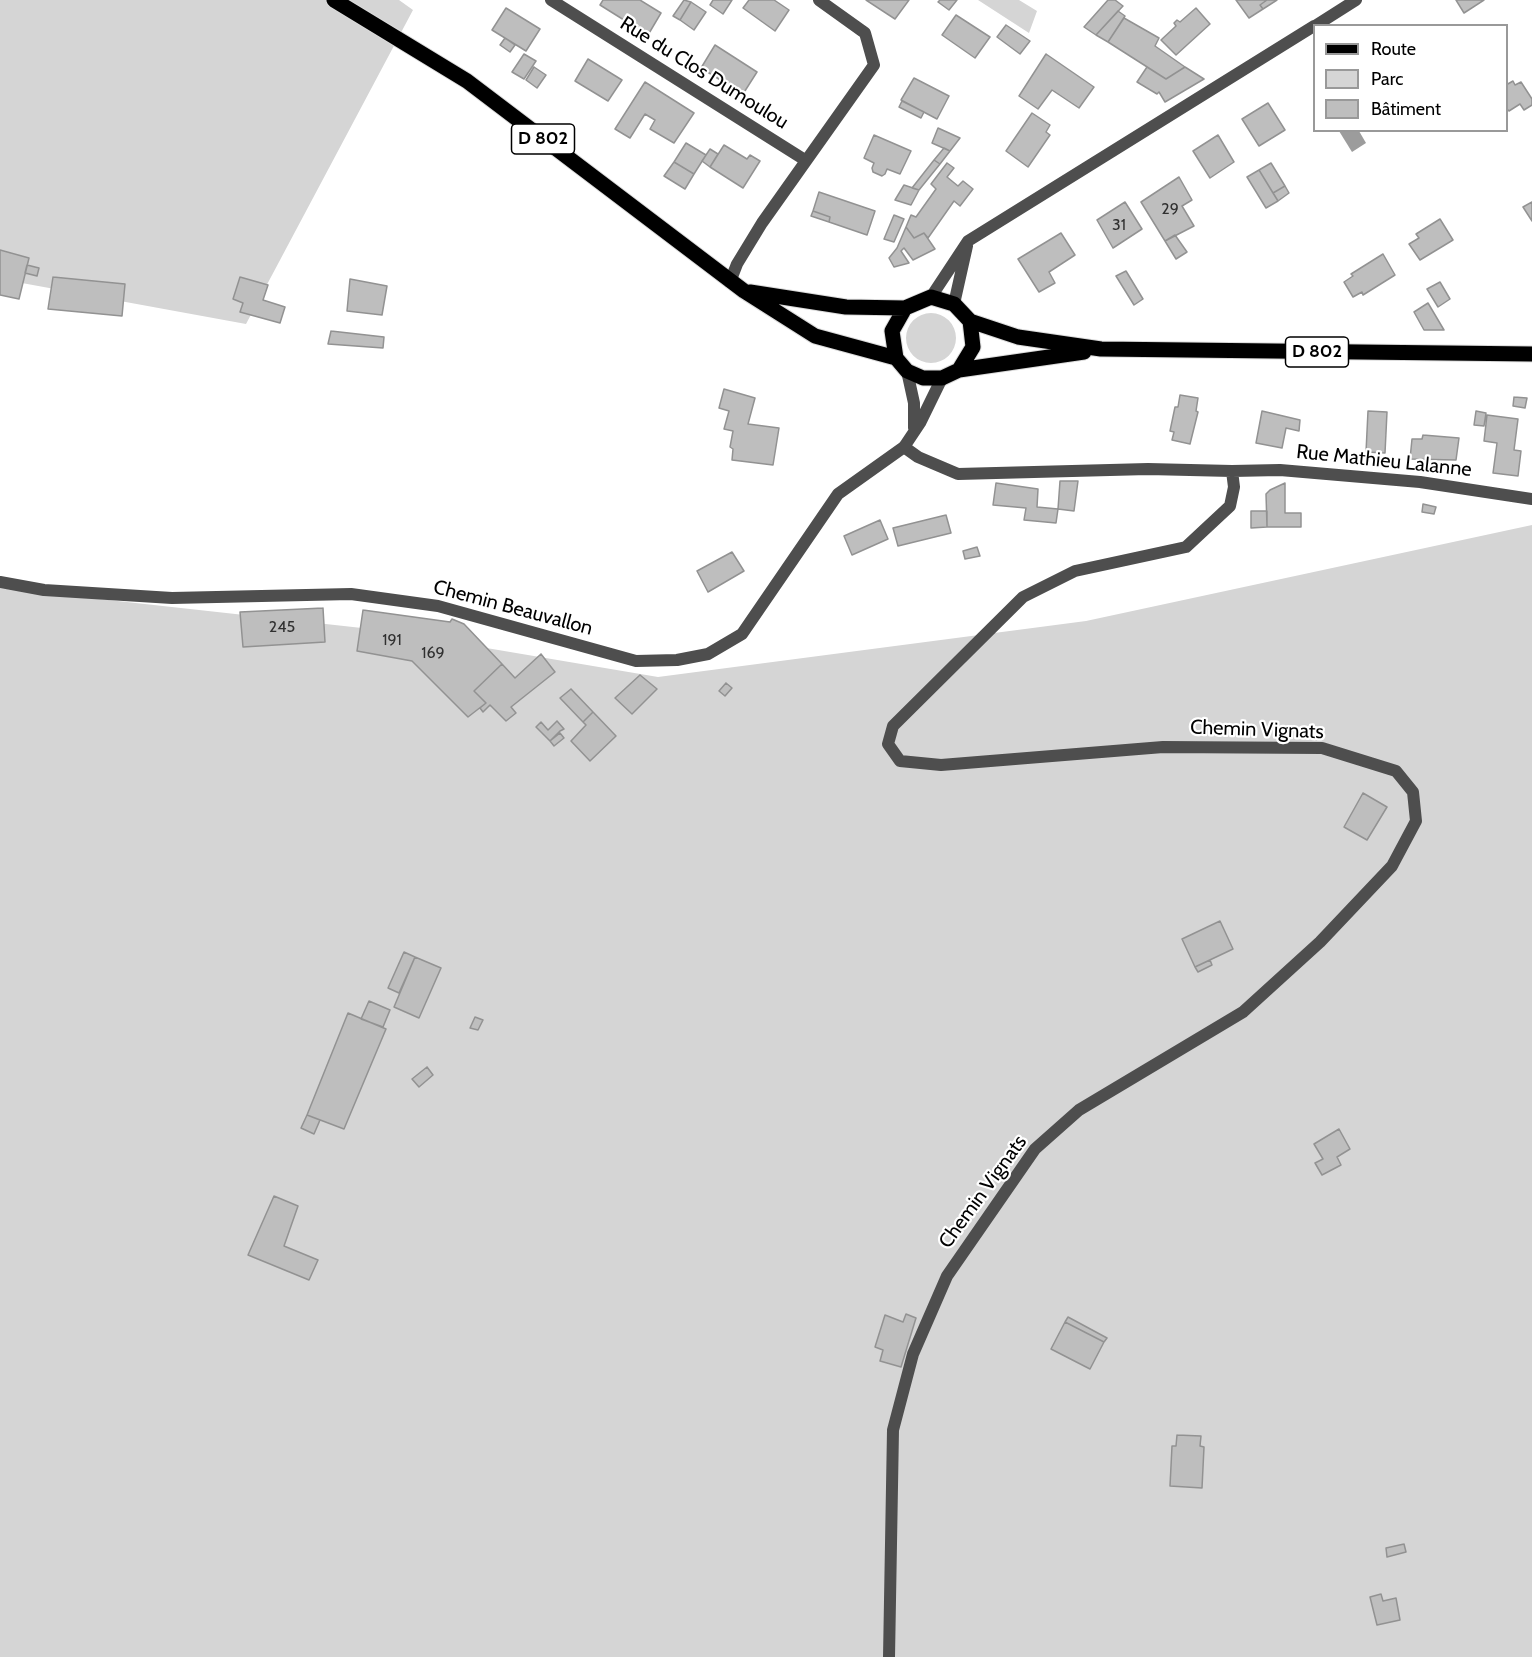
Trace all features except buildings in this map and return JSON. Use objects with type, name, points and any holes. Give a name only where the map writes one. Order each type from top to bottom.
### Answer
[{"type":"main road","name":"D 802","points":[[334,0],[467,81],[744,291],[815,336],[896,358]]},
{"type":"main road","name":"D 802","points":[[744,291],[846,307],[905,308]]},
{"type":"main road","points":[[930,297],[954,304],[970,321],[973,347],[959,370],[942,378],[923,378],[907,371],[896,358],[892,331],[905,308],[930,297]]},
{"type":"main road","name":"D 802","points":[[970,321],[1018,337],[1101,349],[1532,354]]},
{"type":"main road","name":"D 802","points":[[959,370],[1101,349]]},
{"type":"street","name":"Rue du Clos Dumoulou","points":[[551,0],[806,160]]},
{"type":"street","points":[[730,282],[737,264],[762,223],[874,65],[865,33],[819,0]]},
{"type":"street","points":[[1318,24],[1356,0]]},
{"type":"street","points":[[930,297],[968,241],[1313,27]]},
{"type":"street","points":[[954,304],[968,241]]},
{"type":"street","points":[[907,371],[914,403],[914,432]]},
{"type":"street","name":"Chemin Beauvallon","points":[[0,582],[44,590],[172,598],[351,594],[438,606],[636,661],[677,660],[708,654],[742,634],[838,494],[904,447],[942,378]]},
{"type":"street","points":[[904,447],[918,457],[958,474],[1148,469],[1232,471]]},
{"type":"street","name":"Rue Mathieu Lalanne","points":[[1232,471],[1280,470],[1420,482],[1532,499]]},
{"type":"street","name":"Chemin Vignats","points":[[889,1657],[893,1430],[913,1354],[947,1276],[1035,1149],[1079,1110],[1243,1012],[1320,942],[1392,866],[1416,821],[1413,792],[1396,771],[1322,748],[1163,747],[941,765],[900,761],[888,744],[893,726],[1023,597],[1075,571],[1186,547],[1230,506],[1234,487],[1232,471]]},
{"type":"green space","points":[[0,0],[399,0],[413,10],[246,324],[0,279]]},
{"type":"green space","points":[[978,0],[1019,0],[1037,11],[1029,33]]},
{"type":"green space","points":[[926,313],[936,313],[949,320],[956,333],[956,343],[949,356],[936,363],[926,363],[917,359],[910,352],[906,343],[906,333],[910,324],[917,317]]},
{"type":"green space","points":[[1532,525],[1532,1657],[0,1657],[0,588],[380,630],[658,677],[1086,621]]},
{"type":"shaded area","points":[[1340,132],[1360,132],[1366,143],[1352,152]]}]
